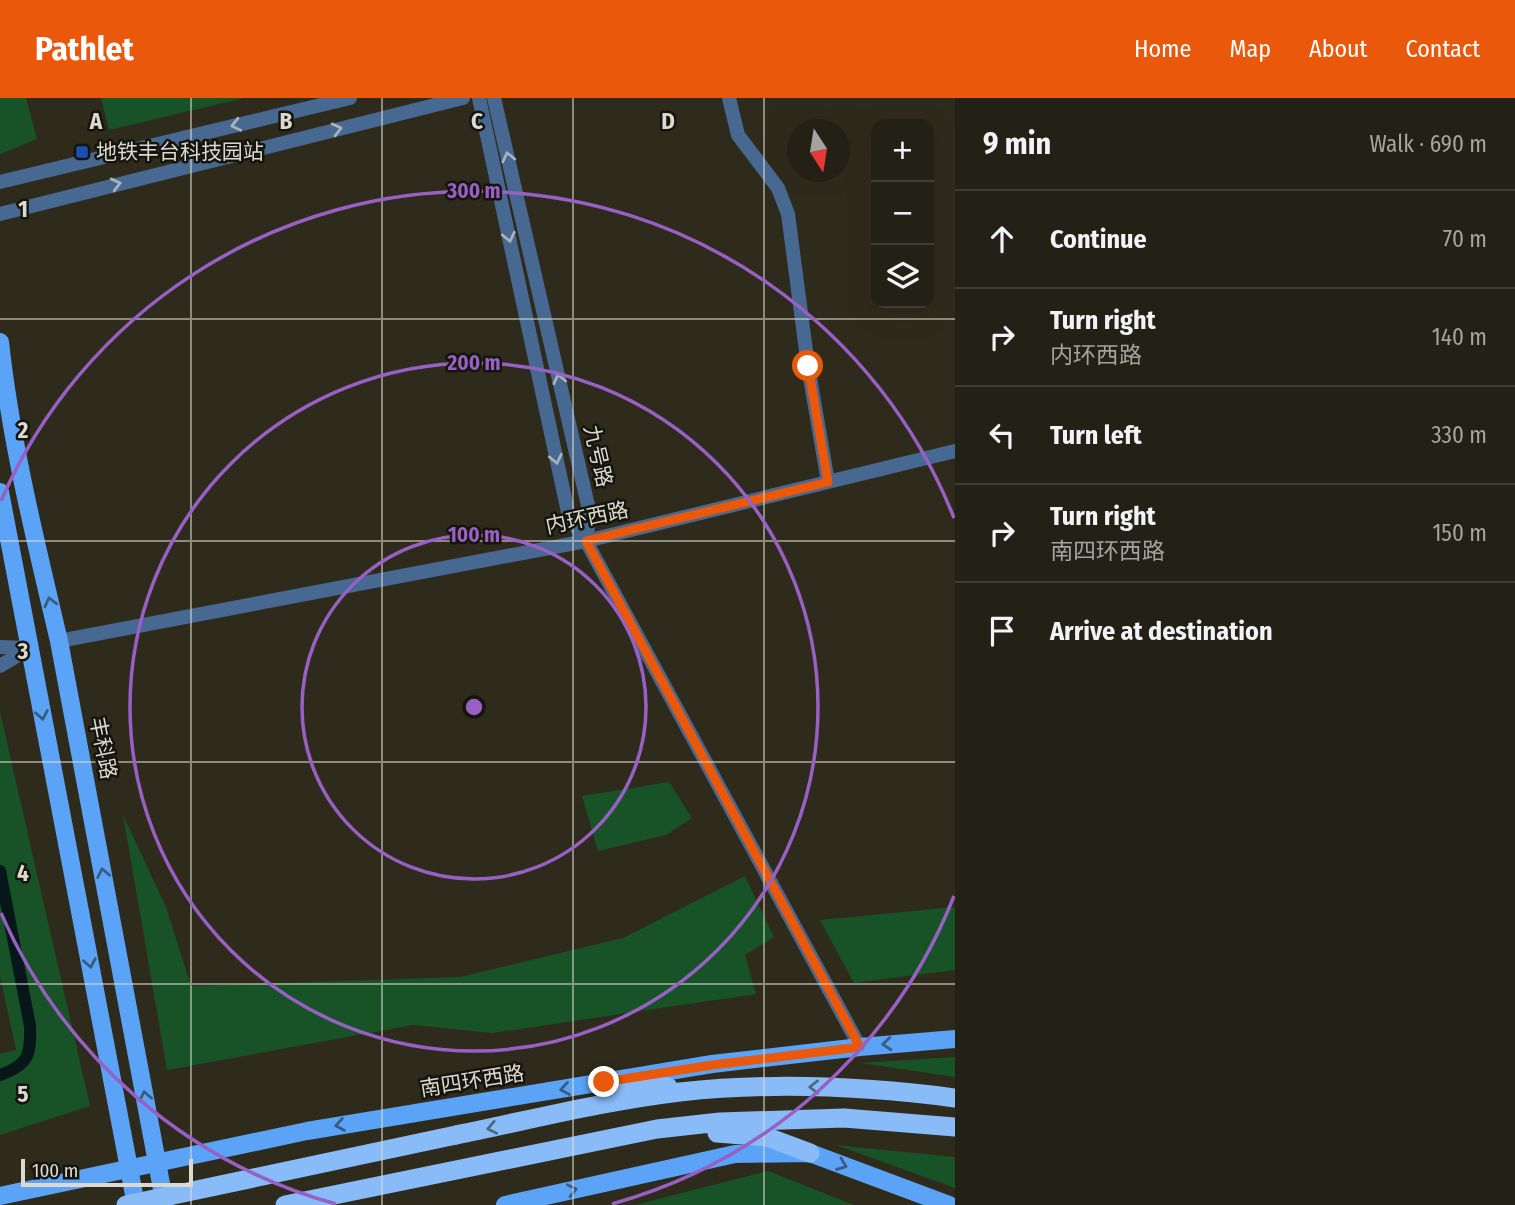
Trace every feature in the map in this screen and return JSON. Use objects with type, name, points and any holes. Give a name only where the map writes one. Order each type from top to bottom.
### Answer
[{"type":"highway","points":[[604,1082],[707,1091]]},
{"type":"highway","points":[[126,1205],[575,1110],[680,1092],[760,1087],[853,1087],[955,1098]]},
{"type":"highway","points":[[285,1205],[657,1129],[720,1122],[846,1118],[955,1127]]},
{"type":"highway","points":[[657,1129],[767,1137],[810,1153]]},
{"type":"main road","name":"丰科路","points":[[0,342],[12,422],[59,641],[165,1205]]},
{"type":"main road","points":[[0,492],[3,523],[30,648],[136,1205]]},
{"type":"main road","name":"南四环西路","points":[[0,1196],[307,1131],[604,1082],[712,1065],[860,1047],[955,1039]]},
{"type":"main road","points":[[506,1205],[735,1154],[810,1153],[949,1205]]},
{"type":"street","points":[[0,182],[350,98]]},
{"type":"street","points":[[0,214],[463,98]]},
{"type":"street","name":"九号路","points":[[479,98],[569,517],[586,541]]},
{"type":"street","name":"九号路","points":[[494,98],[590,514],[586,541]]},
{"type":"street","points":[[729,98],[738,135],[778,188],[788,214],[808,366],[828,482]]},
{"type":"street","name":"内环西路","points":[[59,641],[586,541],[955,451]]},
{"type":"street","points":[[586,541],[860,1047]]},
{"type":"street","points":[[0,647],[30,648]]},
{"type":"street","points":[[0,666],[30,648]]},
{"type":"green space","points":[[0,98],[26,98],[37,139],[0,154]]},
{"type":"green space","points":[[101,98],[244,98],[109,130]]},
{"type":"green space","points":[[0,712],[90,1106],[0,1135],[0,1054],[16,1050],[0,976]]},
{"type":"green space","points":[[669,782],[692,818],[666,835],[598,851],[582,796]]},
{"type":"green space","points":[[123,815],[166,907],[191,986],[460,977],[623,938],[745,876],[774,937],[745,955],[756,994],[492,1033],[413,1025],[167,1070]]},
{"type":"green space","points":[[955,907],[955,970],[854,983],[820,920]]},
{"type":"green space","points":[[955,1057],[955,1077],[861,1063]]},
{"type":"green space","points":[[836,1145],[955,1157],[955,1188]]},
{"type":"green space","points":[[768,1171],[854,1205],[635,1205]]},
{"type":"waterway","points":[[0,871],[30,1026],[29,1051],[26,1057],[17,1067],[0,1075]]},
{"type":"place","name":"地铁丰台科技园站","points":[[82,152]]},
{"type":"route","points":[[604,1082],[712,1065],[860,1047],[586,541],[828,482],[808,366]]}]
